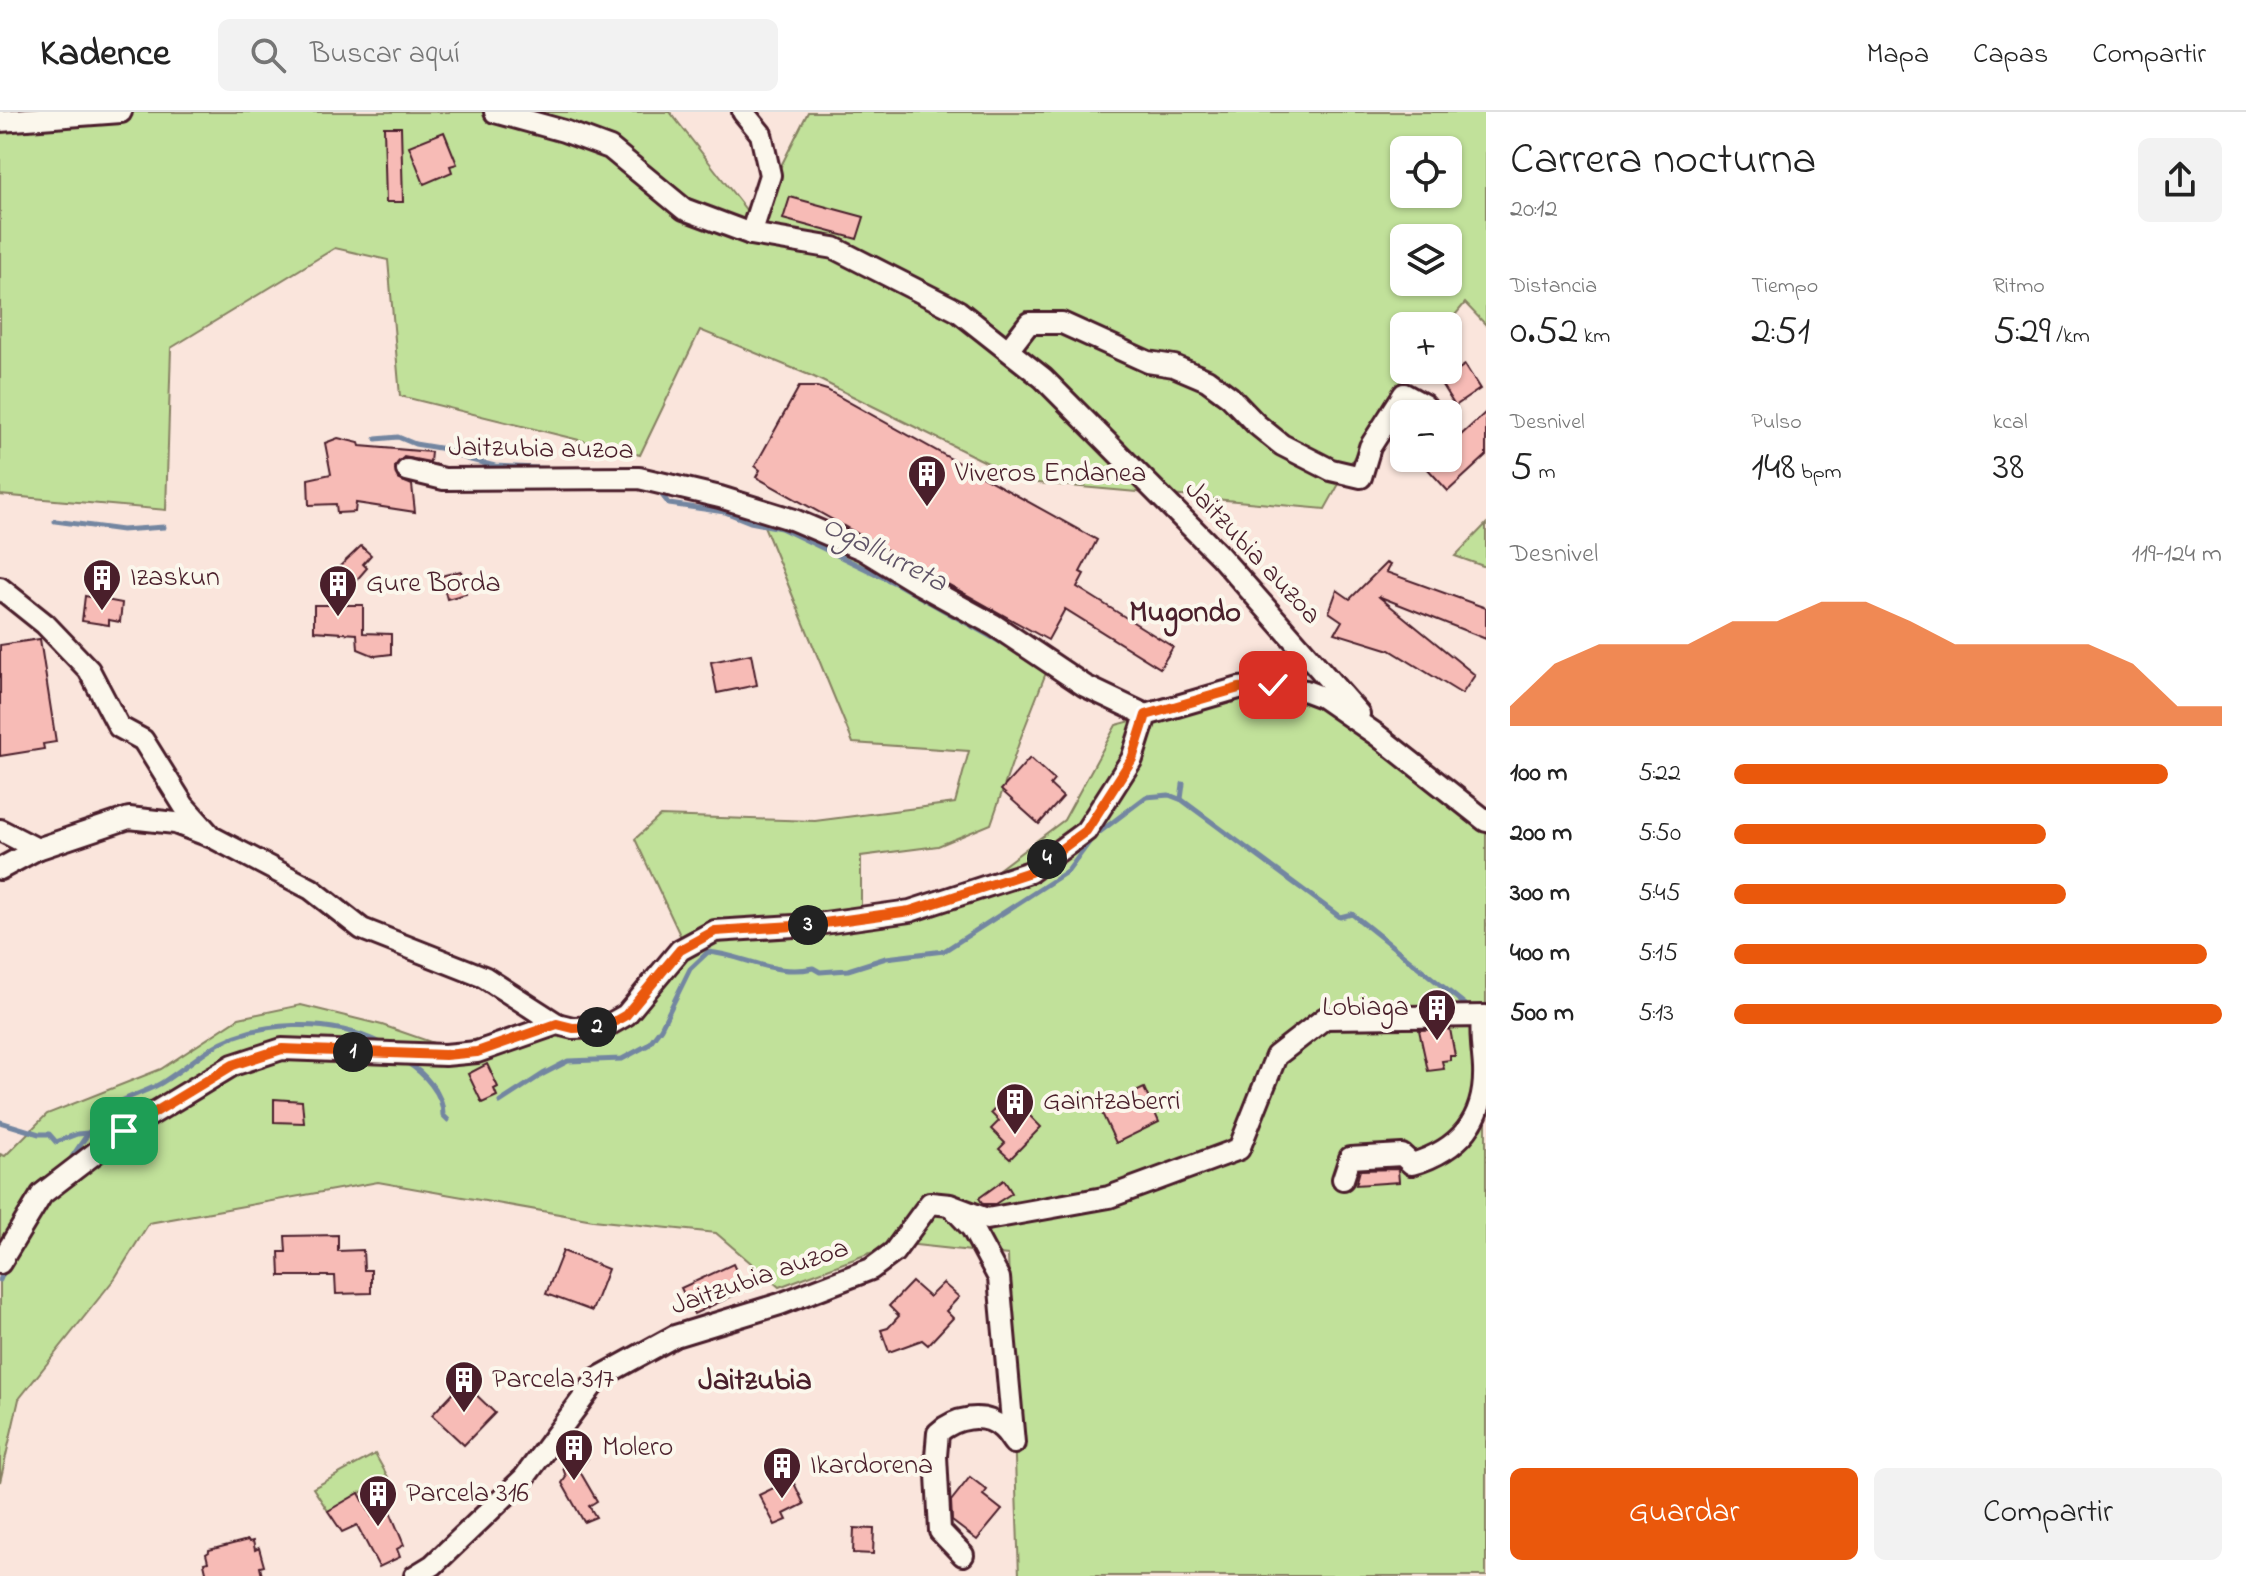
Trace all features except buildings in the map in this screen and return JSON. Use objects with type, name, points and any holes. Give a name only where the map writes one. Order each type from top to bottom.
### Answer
[{"type":"street","points":[[0,121],[121,112]]},
{"type":"street","name":"Jaitzubia auzoa","points":[[495,112],[564,131],[610,148],[684,209],[751,234],[834,248],[958,311],[1043,378],[1219,555],[1377,735]]},
{"type":"street","points":[[743,112],[761,134],[770,175],[751,234]]},
{"type":"street","points":[[1009,349],[1029,323],[1062,323],[1148,362],[1174,366],[1207,380],[1282,445],[1331,470],[1361,477],[1370,447],[1390,416]]},
{"type":"street","name":"Jaitzubia auzoa","points":[[407,470],[444,479],[639,478],[720,497],[794,520],[862,549],[994,625],[1085,686],[1146,715],[1239,688],[1273,685],[1322,697],[1377,735],[1486,821]]},
{"type":"street","points":[[0,588],[45,624],[89,670],[119,727],[143,740],[184,806],[212,837]]},
{"type":"street","points":[[0,869],[37,849],[129,818],[175,823],[212,837],[311,889],[362,929],[484,977],[557,1024],[573,1028],[605,1027],[626,1015],[680,950],[715,931],[810,925],[910,911],[1030,872],[1086,831],[1132,759],[1146,715]]},
{"type":"street","points":[[0,830],[37,849]]},
{"type":"street","points":[[950,1205],[987,1219],[1109,1197],[1239,1149],[1276,1056],[1325,1018],[1484,1017],[1480,1036],[1485,1070],[1482,1099],[1474,1123],[1451,1147],[1412,1164],[1402,1155],[1350,1158],[1343,1179]]},
{"type":"street","points":[[0,1263],[42,1194],[124,1131],[233,1065],[282,1049],[445,1055],[477,1052],[557,1024]]},
{"type":"street","name":"Jaitzubia auzoa","points":[[415,1576],[433,1565],[524,1478],[598,1378],[675,1336],[780,1304],[871,1269],[894,1252],[930,1203],[950,1205]]},
{"type":"street","points":[[950,1205],[972,1228],[999,1278],[1014,1443],[1001,1426],[977,1417],[947,1424],[938,1433],[936,1456],[940,1531],[963,1555]]},
{"type":"green space","points":[[0,112],[670,112],[754,220],[808,112],[1486,112],[1486,325],[1465,303],[1458,312],[1390,312],[1390,384],[1398,384],[1387,398],[1325,509],[1026,482],[814,377],[700,330],[640,455],[400,396],[388,260],[335,248],[171,348],[166,510],[0,495]]},
{"type":"green space","points":[[760,516],[863,559],[1049,665],[991,824],[938,846],[861,856],[861,918],[954,903],[1064,820],[1116,725],[1232,694],[1285,691],[1332,712],[1486,831],[1486,1576],[1019,1576],[1008,1255],[897,1243],[779,1287],[716,1233],[593,1220],[378,1182],[149,1223],[115,1278],[19,1399],[0,1482],[0,1154],[5,1156],[47,1114],[161,1069],[239,1018],[301,1005],[382,1025],[445,1047],[534,1025],[624,1011],[687,950],[635,839],[660,816],[815,821],[955,803],[969,751],[853,743]]},
{"type":"green space","points":[[1486,524],[1486,567],[1455,556]]},
{"type":"green space","points":[[375,1454],[388,1477],[328,1511],[313,1488]]},
{"type":"waterway","name":"Ogallurreta","points":[[376,439],[398,437],[495,466],[558,469]]},
{"type":"waterway","name":"Ogallurreta","points":[[657,489],[669,504],[725,512],[750,522],[781,528],[899,585],[1011,648]]},
{"type":"waterway","name":"Ogallurreta","points":[[55,521],[122,530],[164,527]]},
{"type":"waterway","name":"Ogallurreta","points":[[1181,799],[1183,784]]},
{"type":"waterway","name":"Ogallurreta","points":[[500,1102],[568,1061],[622,1059],[648,1045],[661,1028],[690,969],[708,952],[773,968],[813,968],[820,972],[848,970],[886,958],[944,951],[1068,871],[1093,837],[1146,797],[1169,795],[1182,800],[1340,917],[1352,914],[1467,1006]]},
{"type":"waterway","name":"Ogallurreta","points":[[0,1122],[49,1134],[56,1142],[88,1133],[113,1106],[158,1085],[208,1050],[248,1032],[316,1026],[339,1029],[380,1043]]},
{"type":"waterway","name":"Ogallurreta","points":[[406,1062],[431,1084],[448,1120]]},
{"type":"waterway","points":[[72,1157],[87,1135]]},
{"type":"waterway","points":[[0,1280],[6,1266]]},
{"type":"place","name":"Viveros Endanea","points":[[927,508]]},
{"type":"place","name":"Izaskun","points":[[102,612]]},
{"type":"place","name":"Gure Borda","points":[[338,618]]},
{"type":"place","name":"Lobiaga","points":[[1437,1042]]},
{"type":"place","name":"Gaintzaberri","points":[[1015,1136]]},
{"type":"place","name":"Parcela 317","points":[[464,1414]]},
{"type":"place","name":"Molero","points":[[574,1482]]},
{"type":"place","name":"Ikardorena","points":[[782,1500]]},
{"type":"place","name":"Parcela 316","points":[[378,1528]]},
{"type":"district","name":"Mugondo","points":[[1185,614]]},
{"type":"district","name":"Jaitzubia","points":[[755,1382]]},
{"type":"route","points":[[124,1131],[233,1065],[282,1049],[445,1055],[477,1052],[557,1024],[573,1028],[605,1027],[626,1015],[680,950],[715,931],[810,925],[910,911],[1030,872],[1086,831],[1132,759],[1146,715],[1239,688],[1273,685]]}]
